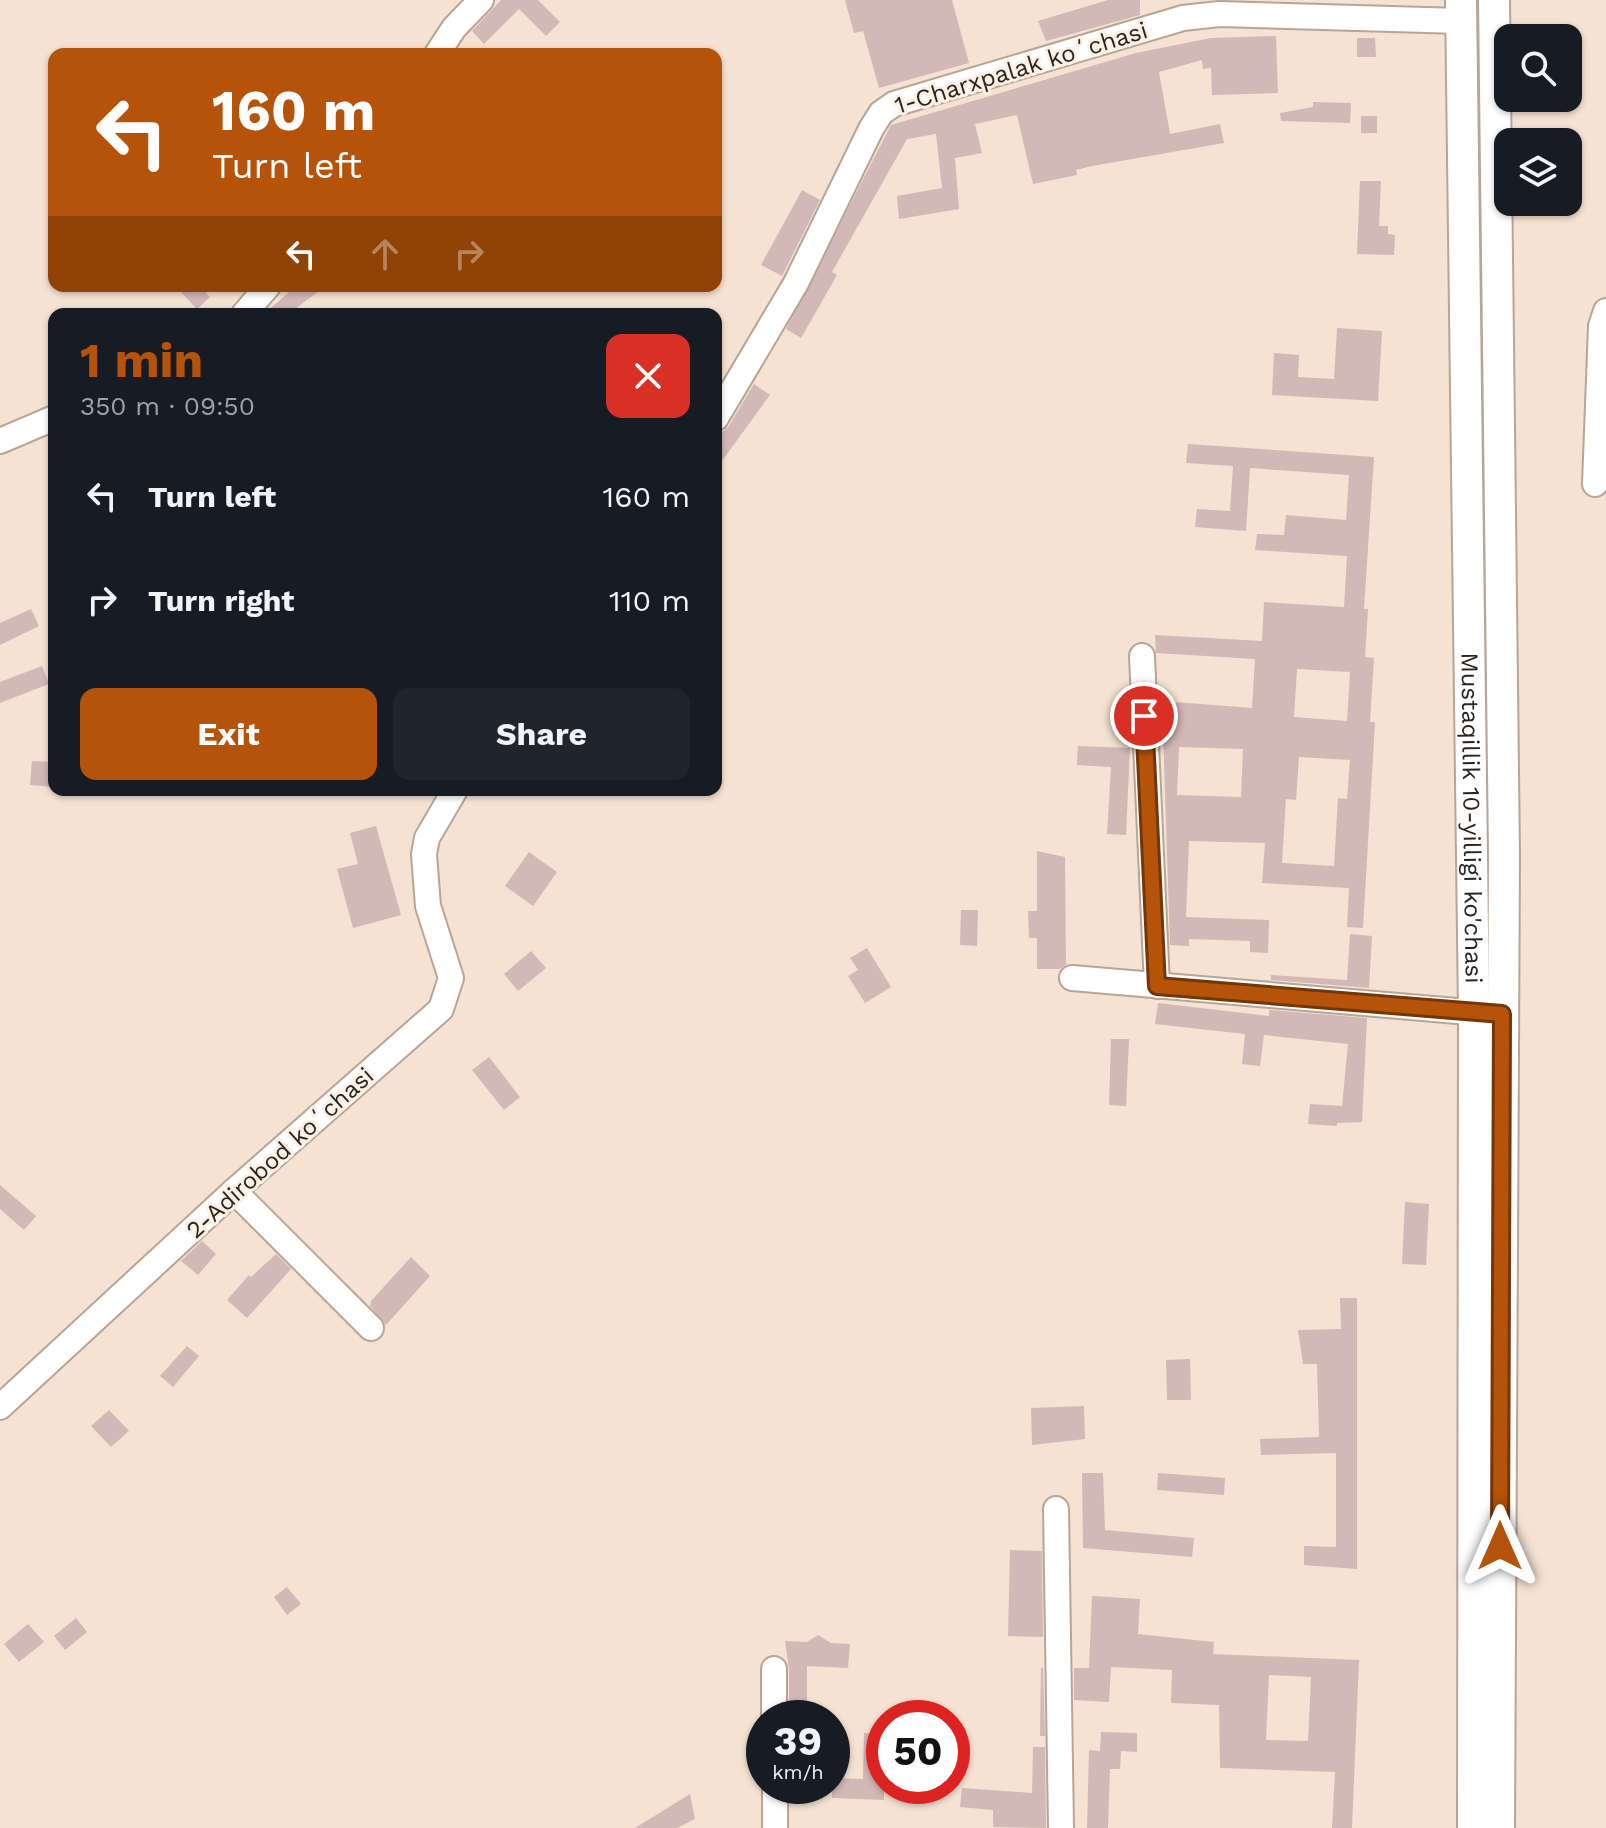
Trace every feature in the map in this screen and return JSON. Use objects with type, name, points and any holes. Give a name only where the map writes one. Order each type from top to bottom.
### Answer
[{"type":"main road","name":"Mustaqillik 10-yilligi ko'chasi","points":[[1473,1828],[1488,1013],[1504,856],[1494,0]]},
{"type":"main road","name":"Mustaqillik 10-yilligi ko'chasi","points":[[1461,10],[1488,1013],[1499,1828]]},
{"type":"street","points":[[441,48],[454,28],[481,0]]},
{"type":"street","name":"1-Charxpalak koʻchasi","points":[[722,408],[796,283],[871,129],[881,113],[894,104],[1183,18],[1219,14],[1461,10]]},
{"type":"street","points":[[249,308],[263,292]]},
{"type":"street","points":[[1595,484],[1601,326],[1606,311]]},
{"type":"street","points":[[0,441],[48,421]]},
{"type":"street","points":[[1142,656],[1157,986]]},
{"type":"street","name":"2-Adirobod koʻchasi","points":[[0,1407],[234,1191],[441,1009],[451,978],[428,906],[424,854],[427,838],[452,796]]},
{"type":"street","points":[[1072,978],[1488,1013]]},
{"type":"street","points":[[234,1191],[371,1328]]},
{"type":"street","points":[[1056,1509],[1061,1828]]},
{"type":"street","points":[[774,1669],[774,1700]]},
{"type":"street","points":[[775,1804],[775,1828]]},
{"type":"building","points":[[501,0],[538,0],[560,22],[546,36],[519,9],[484,44],[472,31]]},
{"type":"building","points":[[845,0],[952,0],[969,63],[879,88],[863,31],[854,33]]},
{"type":"building","points":[[1108,0],[1140,0],[1140,15],[1046,41],[1038,21]]},
{"type":"building","points":[[1276,36],[1278,93],[1212,95],[1211,68],[1203,69],[1202,60],[1159,72],[1170,134],[1220,124],[1224,143],[1092,166],[1076,170],[1077,175],[1033,184],[1017,115],[975,124],[982,153],[955,158],[959,209],[899,219],[897,196],[942,188],[936,134],[907,139],[832,272],[837,275],[801,338],[786,329],[891,125],[1136,53],[1211,38]]},
{"type":"building","points":[[1357,38],[1375,38],[1376,57],[1357,57]]},
{"type":"building","points":[[1313,102],[1351,103],[1350,123],[1281,121],[1280,113],[1313,107]]},
{"type":"building","points":[[1361,116],[1377,116],[1377,133],[1361,133]]},
{"type":"building","points":[[1360,181],[1381,181],[1379,226],[1388,226],[1388,234],[1395,235],[1394,255],[1357,254]]},
{"type":"building","points":[[802,190],[820,200],[782,276],[761,265]]},
{"type":"building","points":[[181,292],[205,292],[210,297],[196,308]]},
{"type":"building","points":[[289,292],[318,292],[296,308],[271,308]]},
{"type":"building","points":[[1337,328],[1382,331],[1378,401],[1272,395],[1274,353],[1299,355],[1298,377],[1334,379]]},
{"type":"building","points":[[754,384],[770,395],[722,461],[722,432]]},
{"type":"building","points":[[1188,444],[1374,457],[1364,609],[1368,609],[1365,657],[1374,658],[1370,722],[1375,722],[1363,928],[1347,927],[1349,888],[1262,883],[1265,843],[1189,841],[1186,917],[1269,920],[1268,953],[1250,952],[1250,941],[1189,939],[1189,946],[1170,945],[1162,701],[1252,708],[1255,659],[1156,653],[1155,635],[1262,641],[1264,602],[1344,607],[1347,556],[1255,550],[1257,534],[1284,535],[1286,515],[1346,520],[1349,475],[1250,468],[1246,531],[1195,527],[1197,509],[1230,511],[1233,466],[1186,463]],"holes":[[[1297,669],[1350,672],[1347,721],[1294,717]],[[1179,747],[1243,749],[1241,797],[1177,795]],[[1299,757],[1350,760],[1347,799],[1338,798],[1334,866],[1282,863],[1286,799],[1296,800]]]},
{"type":"building","points":[[31,609],[39,626],[0,645],[0,623]]},
{"type":"building","points":[[42,666],[48,684],[0,703],[0,682]]},
{"type":"building","points":[[1078,746],[1130,748],[1126,835],[1107,834],[1111,767],[1077,765]]},
{"type":"building","points":[[32,761],[48,762],[48,786],[30,785]]},
{"type":"building","points":[[376,826],[401,915],[353,928],[337,869],[358,864],[350,833]]},
{"type":"building","points":[[1037,851],[1065,857],[1066,964],[1060,969],[1037,969],[1037,938],[1029,938],[1028,911],[1037,911]]},
{"type":"building","points":[[529,852],[557,872],[533,906],[505,886]]},
{"type":"building","points":[[961,910],[978,910],[977,946],[960,945]]},
{"type":"building","points":[[1350,934],[1372,936],[1369,988],[1271,980],[1271,975],[1347,980]]},
{"type":"building","points":[[867,948],[891,987],[865,1003],[848,976],[858,970],[850,958]]},
{"type":"building","points":[[531,951],[546,968],[518,991],[504,974]]},
{"type":"building","points":[[1158,1003],[1269,1016],[1269,1010],[1367,1018],[1362,1122],[1337,1123],[1337,1126],[1308,1124],[1310,1104],[1342,1106],[1348,1044],[1264,1035],[1260,1066],[1242,1064],[1245,1034],[1155,1024]]},
{"type":"building","points":[[1111,1039],[1129,1039],[1126,1106],[1109,1105]]},
{"type":"building","points":[[489,1057],[520,1097],[504,1110],[472,1070]]},
{"type":"building","points":[[0,1185],[36,1216],[24,1230],[0,1209]]},
{"type":"building","points":[[1405,1202],[1429,1204],[1426,1265],[1402,1264]]},
{"type":"building","points":[[202,1241],[216,1254],[198,1275],[181,1261]]},
{"type":"building","points":[[276,1254],[291,1269],[247,1318],[227,1300],[249,1275],[251,1277]]},
{"type":"building","points":[[411,1257],[430,1276],[386,1325],[370,1306],[371,1301]]},
{"type":"building","points":[[1340,1298],[1357,1298],[1357,1569],[1304,1565],[1304,1546],[1336,1547],[1336,1453],[1261,1455],[1260,1439],[1319,1437],[1317,1364],[1303,1364],[1298,1330],[1341,1329]]},
{"type":"building","points":[[187,1346],[199,1356],[173,1387],[160,1376]]},
{"type":"building","points":[[1190,1359],[1191,1400],[1167,1400],[1166,1360]]},
{"type":"building","points":[[1084,1406],[1085,1439],[1032,1445],[1031,1408]]},
{"type":"building","points":[[109,1410],[129,1431],[111,1447],[91,1426]]},
{"type":"building","points":[[1082,1473],[1103,1473],[1105,1530],[1194,1538],[1192,1557],[1083,1548]]},
{"type":"building","points":[[1158,1473],[1225,1478],[1224,1495],[1157,1490]]},
{"type":"building","points":[[1010,1550],[1042,1551],[1043,1637],[1008,1636]]},
{"type":"building","points":[[287,1587],[301,1604],[287,1615],[274,1597]]},
{"type":"building","points":[[1092,1596],[1140,1599],[1138,1634],[1214,1642],[1213,1654],[1359,1660],[1352,1828],[1332,1828],[1335,1772],[1220,1768],[1219,1705],[1171,1703],[1172,1670],[1111,1667],[1109,1702],[1074,1700],[1074,1668],[1089,1668]],"holes":[[[1269,1675],[1311,1677],[1308,1741],[1266,1740]]]},
{"type":"building","points":[[76,1618],[87,1632],[65,1650],[54,1636]]},
{"type":"building","points":[[28,1624],[44,1642],[19,1662],[4,1644]]},
{"type":"building","points":[[818,1635],[831,1643],[850,1644],[848,1668],[807,1666],[807,1700],[789,1700],[785,1641],[807,1642]]},
{"type":"building","points":[[1043,1668],[1045,1736],[1040,1736]]},
{"type":"building","points":[[1101,1732],[1137,1733],[1137,1752],[1121,1751],[1120,1769],[1110,1769],[1108,1828],[1087,1828],[1089,1750],[1100,1751]]},
{"type":"building","points":[[864,1733],[866,1799],[850,1799],[850,1779],[863,1779]]},
{"type":"building","points":[[1033,1747],[1045,1747],[1046,1828],[993,1827],[993,1810],[960,1807],[960,1804],[970,1804],[970,1789],[1032,1793]]},
{"type":"building","points":[[690,1794],[695,1819],[677,1828],[635,1828]]},
{"type":"route","points":[[1144,716],[1157,986],[1502,1014],[1500,1546]]}]
